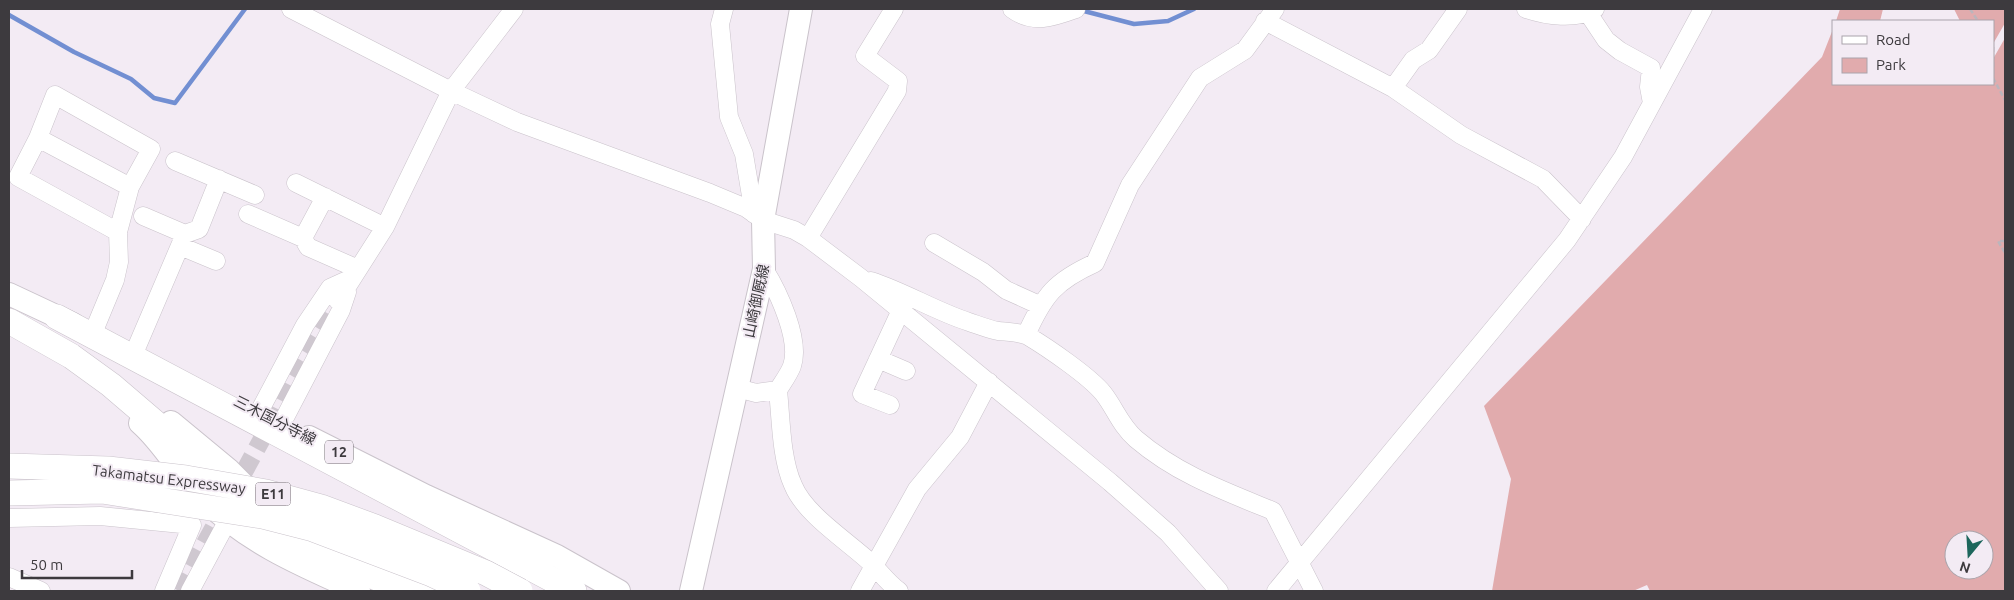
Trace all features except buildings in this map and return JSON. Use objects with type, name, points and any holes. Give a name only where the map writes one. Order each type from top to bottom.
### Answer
[{"type":"highway","points":[[58,317],[574,591]]},
{"type":"highway","points":[[9,321],[71,356],[111,385],[180,444],[226,496],[250,517],[304,547],[407,591]]},
{"type":"highway","name":"Takamatsu Expressway","points":[[9,466],[108,469],[186,478],[266,492],[321,507],[375,527],[486,573],[520,591]]},
{"type":"highway","name":"Takamatsu Expressway","points":[[9,493],[102,491],[262,516],[313,529],[420,569],[468,591]]},
{"type":"main road","name":"山崎御厩線","points":[[691,591],[764,269],[759,217],[801,9]]},
{"type":"main road","name":"三木国分寺線","points":[[9,294],[135,351],[426,496],[557,556],[619,591]]},
{"type":"main road","points":[[9,312],[77,348],[132,389],[229,470],[269,510],[314,535],[437,591]]},
{"type":"main road","points":[[9,328],[65,361],[105,391],[154,436],[198,492],[228,520],[251,537],[285,557],[359,591]]},
{"type":"street","points":[[290,9],[451,91],[517,122],[710,193],[808,238],[901,310],[1110,482],[1168,533],[1219,591]]},
{"type":"street","points":[[338,301],[385,227],[451,91],[514,9]]},
{"type":"street","points":[[724,9],[720,24],[729,117],[744,154],[759,217]]},
{"type":"street","points":[[808,238],[897,91],[898,81],[865,56],[894,9]]},
{"type":"street","points":[[1012,9],[1030,17],[1048,20],[1076,9]]},
{"type":"street","points":[[1392,88],[1413,60],[1429,50],[1458,9]]},
{"type":"street","points":[[1526,9],[1563,16],[1592,11],[1606,40],[1620,51],[1651,68],[1649,87],[1652,103]]},
{"type":"street","points":[[1276,591],[1299,560],[1414,428],[1582,219],[1623,157],[1703,9]]},
{"type":"street","points":[[1026,335],[1039,305],[1055,286],[1079,270],[1095,263],[1130,185],[1200,78],[1245,50],[1270,15],[1392,88],[1461,136],[1543,179],[1582,219]]},
{"type":"street","points":[[93,333],[115,280],[119,262],[118,232],[130,187],[151,149],[55,96],[38,138],[18,177],[118,232]]},
{"type":"street","points":[[38,138],[130,187]]},
{"type":"street","points":[[175,161],[255,195]]},
{"type":"street","points":[[135,351],[182,240],[199,229],[219,179]]},
{"type":"street","points":[[296,183],[385,227]]},
{"type":"street","points":[[303,238],[325,197]]},
{"type":"street","points":[[248,214],[303,238],[308,247],[355,274]]},
{"type":"street","points":[[143,216],[216,261]]},
{"type":"street","points":[[934,243],[983,272],[1006,290],[1039,305]]},
{"type":"street","points":[[764,269],[778,291],[792,341],[792,365],[778,390],[787,466],[793,486],[809,508],[874,566],[884,580],[899,591]]},
{"type":"street","points":[[259,412],[306,324],[330,288],[355,274]]},
{"type":"street","points":[[282,423],[341,310],[355,274]]},
{"type":"street","points":[[861,278],[892,288],[930,307],[968,322],[996,330],[1026,335],[1086,378],[1104,394],[1116,416],[1135,438],[1171,466],[1202,483],[1273,511],[1314,591]]},
{"type":"street","points":[[890,405],[862,394],[901,310]]},
{"type":"street","points":[[878,359],[906,371]]},
{"type":"street","points":[[860,591],[917,489],[960,437],[989,382]]},
{"type":"street","points":[[737,388],[756,393],[778,390]]},
{"type":"street","points":[[9,518],[100,516],[192,525],[164,591]]},
{"type":"street","points":[[190,591],[228,520]]},
{"type":"street","points":[[9,577],[41,591]]},
{"type":"path","points":[[1970,9],[1977,20]]},
{"type":"path","points":[[1994,80],[2005,100]]},
{"type":"path","points":[[2005,241],[1998,241],[2005,253]]},
{"type":"green space","points":[[1840,9],[1883,9],[1880,20],[1836,20]]},
{"type":"green space","points":[[1954,9],[2005,9],[2005,23],[1994,42],[1994,20],[1960,20]]},
{"type":"green space","points":[[1832,32],[1832,85],[1994,85],[1994,57],[2005,38],[2005,591],[1650,591],[1647,585],[1633,591],[1492,591],[1511,479],[1484,406],[1822,57]]},
{"type":"waterway","points":[[9,15],[74,52],[131,79],[154,98],[175,103],[245,9]]},
{"type":"waterway","points":[[1080,10],[1134,24],[1168,21],[1194,9]]},
{"type":"tunnel","points":[[179,591],[263,437],[291,380],[333,310]]}]
